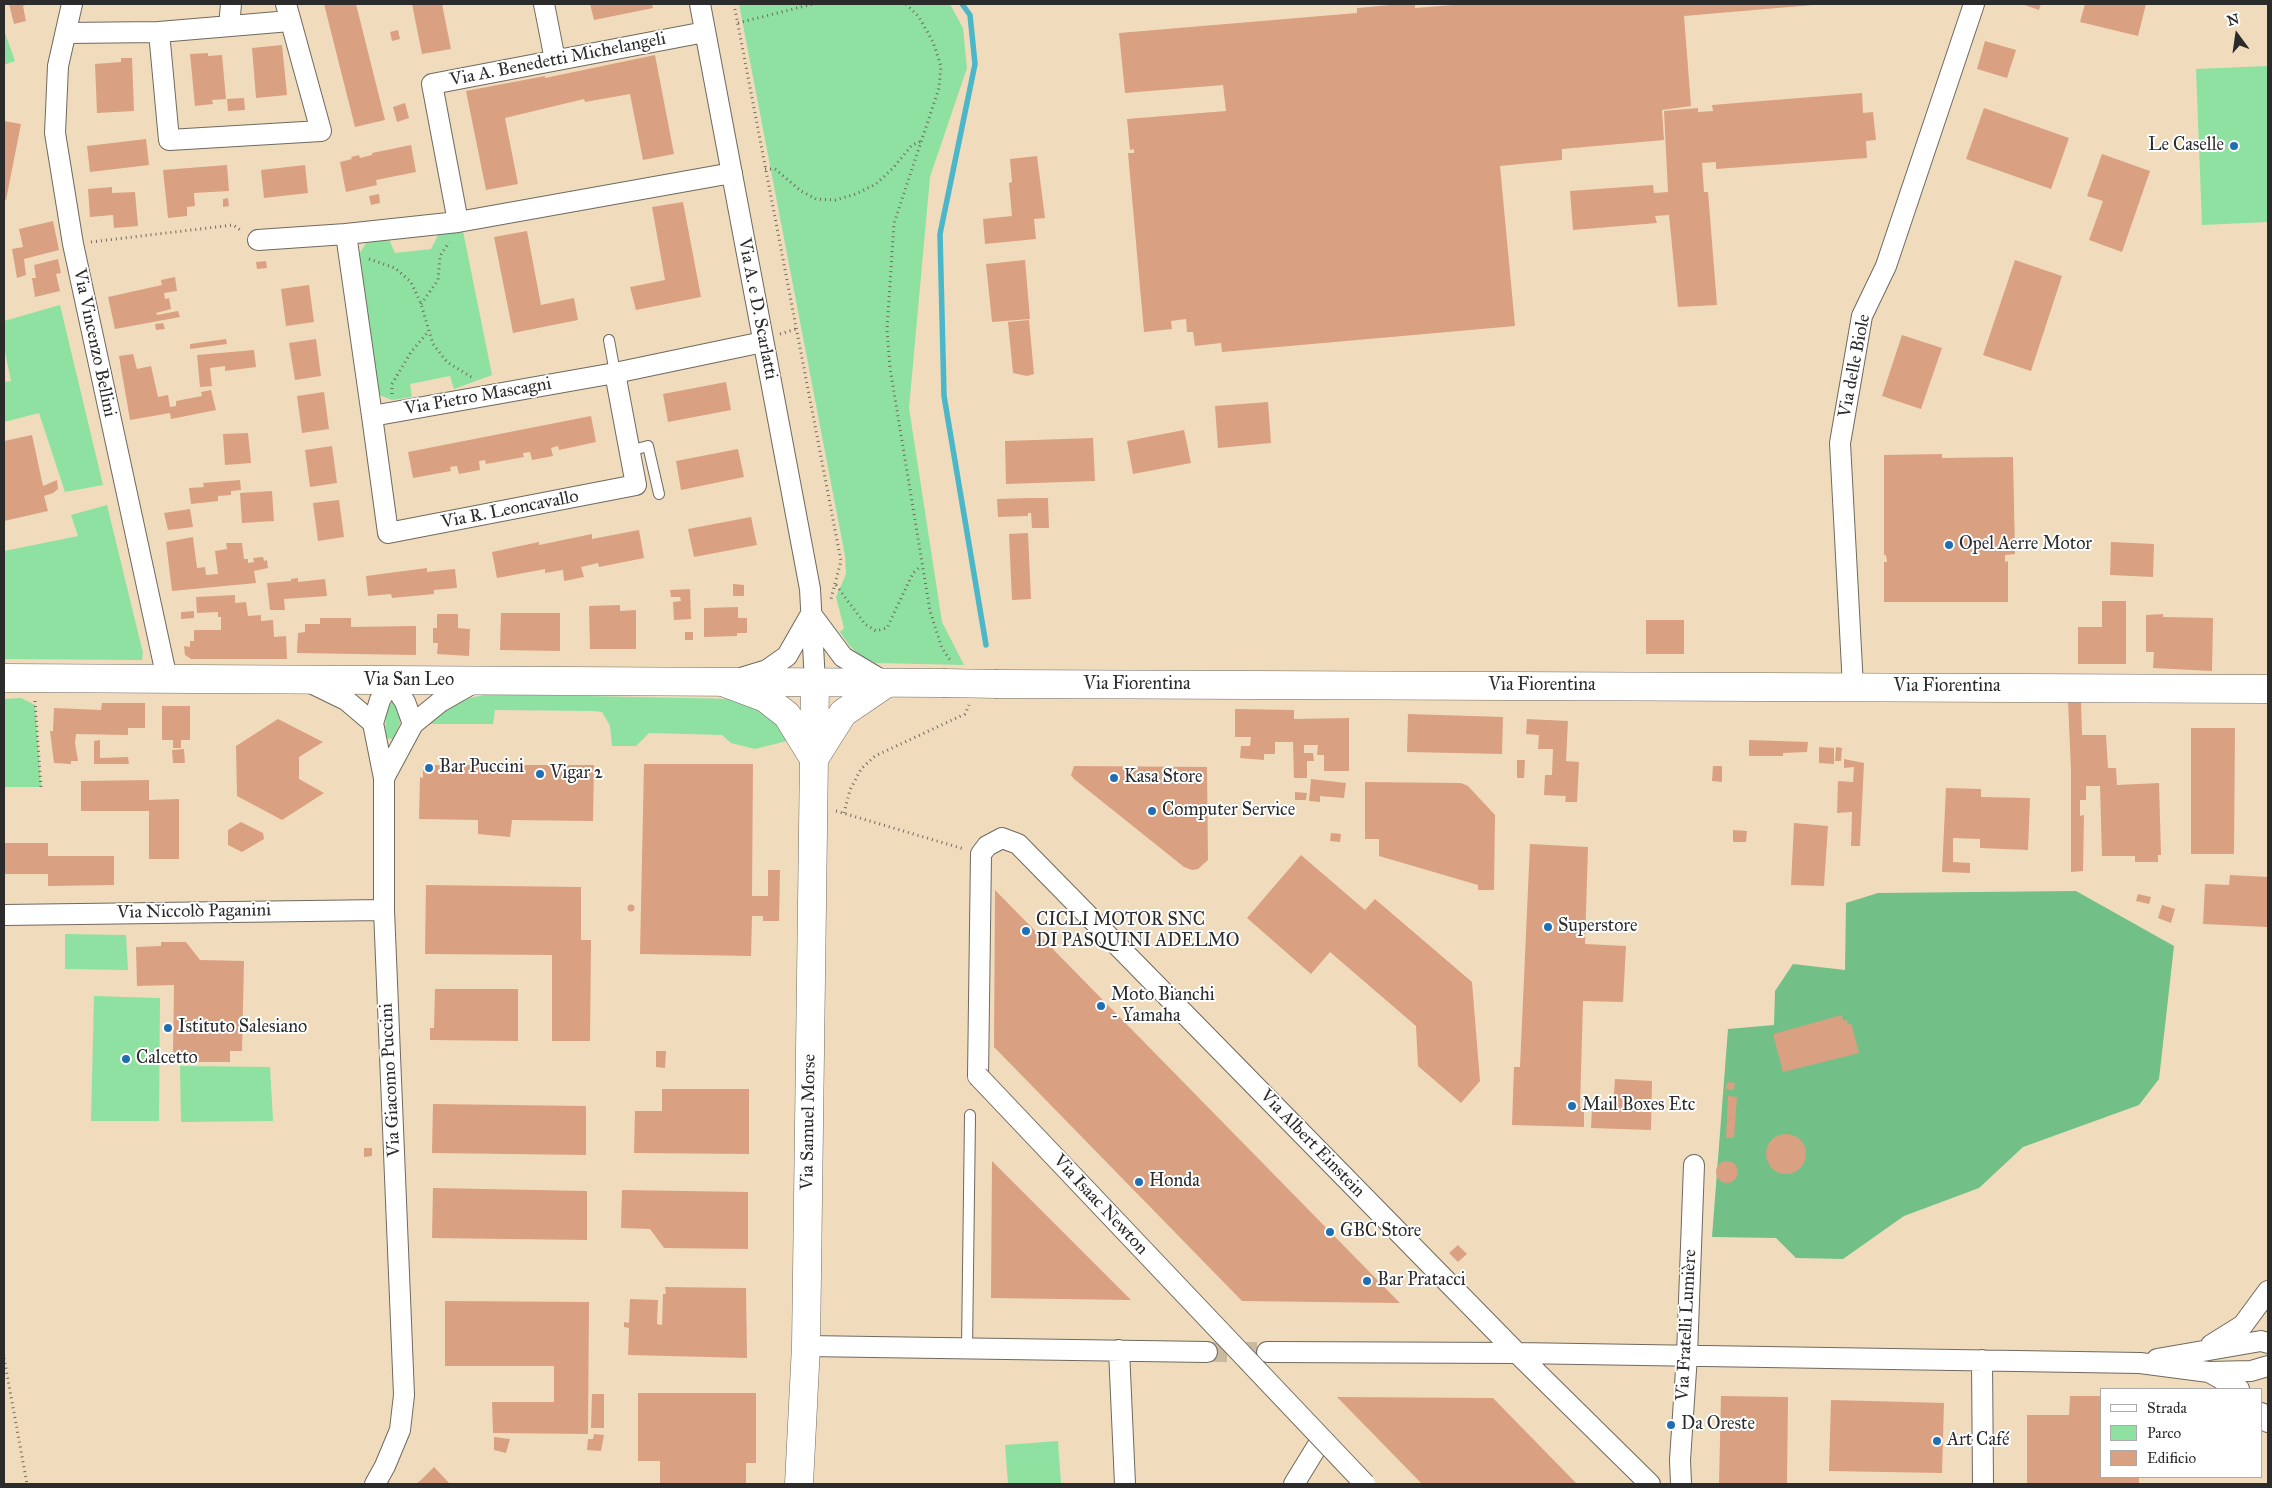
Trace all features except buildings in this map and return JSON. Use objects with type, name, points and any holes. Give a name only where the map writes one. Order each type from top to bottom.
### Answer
[{"type":"main road","name":"Via Fiorentina","points":[[815,683],[887,683],[948,674],[998,684],[2268,689]]},
{"type":"main road","name":"Via San Leo","points":[[4,678],[815,683]]},
{"type":"main road","points":[[726,683],[765,698],[787,715],[814,759],[843,713],[887,683]]},
{"type":"main road","name":"Via Samuel Morse","points":[[799,1484],[806,1346],[815,683]]},
{"type":"street","name":"Via Vincenzo Bellini","points":[[72,4],[58,66],[55,133],[73,244],[168,679]]},
{"type":"street","points":[[229,26],[231,4]]},
{"type":"street","points":[[544,4],[555,60]]},
{"type":"street","name":"Via A. e D. Scarlatti","points":[[700,4],[810,589],[815,683]]},
{"type":"street","name":"Via delle Biole","points":[[1853,687],[1840,443],[1862,316],[1890,257],[1974,4]]},
{"type":"street","points":[[66,33],[159,32],[229,26],[288,12],[321,131],[169,140],[159,32]]},
{"type":"street","name":"Via A. Benedetti Michelangeli","points":[[458,222],[432,84],[705,32]]},
{"type":"street","points":[[258,240],[346,234],[458,222],[732,173]]},
{"type":"street","points":[[346,234],[372,416]]},
{"type":"street","name":"Via Pietro Mascagni","points":[[372,416],[615,372],[763,342]]},
{"type":"street","name":"Via R. Leoncavallo","points":[[372,416],[388,533],[636,485],[615,372]]},
{"type":"street","points":[[726,683],[767,670],[787,656],[811,614],[843,657],[887,683]]},
{"type":"street","points":[[305,680],[346,700],[373,723]]},
{"type":"street","points":[[384,778],[373,723],[380,700],[391,681],[405,702],[413,724],[440,702],[478,681]]},
{"type":"street","name":"Via Giacomo Puccini","points":[[374,1484],[385,1466],[400,1430],[404,1395],[384,910],[384,778],[413,724]]},
{"type":"street","name":"Via Albert Einstein","points":[[980,862],[987,846],[1002,838],[1018,844],[1517,1353],[1650,1484]]},
{"type":"street","name":"Via Isaac Newton","points":[[980,862],[978,1076],[1321,1440],[1365,1484]]},
{"type":"street","name":"Via Niccolò Paganini","points":[[4,914],[384,910]]},
{"type":"street","name":"Via Fratelli Lumière","points":[[1681,1484],[1680,1460],[1687,1355],[1694,1165]]},
{"type":"street","points":[[2203,1350],[2243,1325],[2268,1291]]},
{"type":"street","points":[[2140,1363],[2203,1350],[2261,1341],[2268,1343]]},
{"type":"street","points":[[806,1346],[1207,1352]]},
{"type":"street","points":[[1119,1350],[1125,1484]]},
{"type":"street","points":[[1266,1352],[1687,1355],[2140,1363],[2209,1372],[2251,1371],[2268,1366]]},
{"type":"street","points":[[1982,1360],[1984,1484]]},
{"type":"street","points":[[2209,1372],[2237,1388]]},
{"type":"street","points":[[1294,1484],[1321,1440]]},
{"type":"lane","points":[[609,340],[615,372]]},
{"type":"lane","points":[[630,450],[648,446],[659,494]]},
{"type":"lane","points":[[967,1348],[970,1115]]},
{"type":"path","points":[[734,4],[764,169],[841,561],[831,598],[832,606]]},
{"type":"path","points":[[738,23],[813,4]]},
{"type":"path","points":[[906,4],[918,17],[933,42],[941,66],[939,88],[894,222],[888,330],[890,368],[921,566],[935,630],[942,648],[948,674]]},
{"type":"path","points":[[764,169],[774,169],[801,192],[816,199],[835,200],[856,194],[876,184],[893,168],[912,144],[922,141]]},
{"type":"path","points":[[421,304],[438,280],[440,256],[450,242],[463,231],[458,222]]},
{"type":"path","points":[[73,244],[233,225],[258,240]]},
{"type":"path","points":[[350,256],[375,260],[395,268],[410,282],[421,304],[433,344],[447,362],[492,395]]},
{"type":"path","points":[[395,412],[392,384],[412,352],[428,332]]},
{"type":"path","points":[[836,584],[865,624],[876,631],[887,628],[913,573],[921,566]]},
{"type":"path","points":[[36,678],[42,786]]},
{"type":"path","points":[[844,813],[850,790],[861,769],[875,756],[965,714],[971,702]]},
{"type":"path","points":[[813,804],[844,813],[980,862]]},
{"type":"path","points":[[4,1358],[27,1484]]},
{"type":"green space","points":[[739,4],[950,4],[963,28],[967,68],[930,177],[909,408],[942,622],[964,665],[876,663],[860,656],[840,632],[844,628],[836,597],[846,574],[845,556]]},
{"type":"green space","points":[[4,30],[15,61],[4,65]]},
{"type":"green space","name":"Le Caselle","points":[[2268,66],[2268,222],[2202,225],[2196,69]]},
{"type":"green space","points":[[463,231],[492,375],[454,389],[450,376],[410,384],[412,397],[392,400],[379,395],[358,256],[366,243],[389,239],[395,253],[431,249],[438,235]]},
{"type":"green space","points":[[60,305],[103,485],[65,492],[39,413],[4,422],[4,382],[11,381],[4,347],[4,321]]},
{"type":"green space","points":[[107,505],[143,653],[142,660],[4,659],[4,551],[78,536],[71,515]]},
{"type":"green space","points":[[489,694],[735,699],[756,706],[795,739],[755,749],[731,743],[722,735],[649,733],[636,746],[612,746],[610,726],[602,712],[594,711],[495,710],[493,724],[428,724],[447,708],[470,698]]},
{"type":"green space","points":[[21,698],[35,705],[41,787],[4,787],[4,699]]},
{"type":"green space","points":[[393,701],[400,709],[400,723],[393,739],[385,738],[386,710]]},
{"type":"green space","points":[[2076,891],[2174,946],[2159,1079],[2139,1105],[2023,1147],[1979,1188],[1904,1216],[1843,1259],[1796,1258],[1776,1238],[1712,1237],[1728,1029],[1774,1025],[1775,991],[1793,964],[1845,970],[1846,903],[1878,893]]},
{"type":"green space","points":[[65,934],[126,935],[128,970],[65,969]]},
{"type":"green space","name":"Calcetto","points":[[94,996],[160,998],[159,1121],[91,1121]]},
{"type":"green space","points":[[180,1066],[270,1067],[273,1121],[181,1122]]},
{"type":"green space","points":[[1058,1441],[1061,1484],[1008,1484],[1005,1445]]},
{"type":"waterway","points":[[962,4],[970,15],[975,64],[940,234],[944,396],[986,645]]},
{"type":"tunnel","points":[[1207,1352],[1267,1352]]},
{"type":"place","name":"Le Caselle","points":[[2234,146]]},
{"type":"place","name":"Opel Aerre Motor","points":[[1949,545]]},
{"type":"place","name":"Bar Puccini","points":[[429,768]]},
{"type":"place","name":"Vigar 2","points":[[540,774]]},
{"type":"place","name":"Kasa Store","points":[[1114,778]]},
{"type":"place","name":"Computer Service","points":[[1152,811]]},
{"type":"place","name":"Superstore","points":[[1548,927]]},
{"type":"place","name":"CICLI MOTOR SNC DI PASQUINI ADELMO","points":[[1026,931]]},
{"type":"place","name":"Moto Bianchi - Yamaha","points":[[1101,1006]]},
{"type":"place","name":"Istituto Salesiano","points":[[168,1028]]},
{"type":"place","name":"Calcetto","points":[[126,1059]]},
{"type":"place","name":"Mail Boxes Etc","points":[[1572,1106]]},
{"type":"place","name":"Honda","points":[[1139,1182]]},
{"type":"place","name":"GBC Store","points":[[1330,1232]]},
{"type":"place","name":"Bar Pratacci","points":[[1367,1281]]},
{"type":"place","name":"Da Oreste","points":[[1671,1425]]},
{"type":"place","name":"Art Café","points":[[1937,1441]]}]
